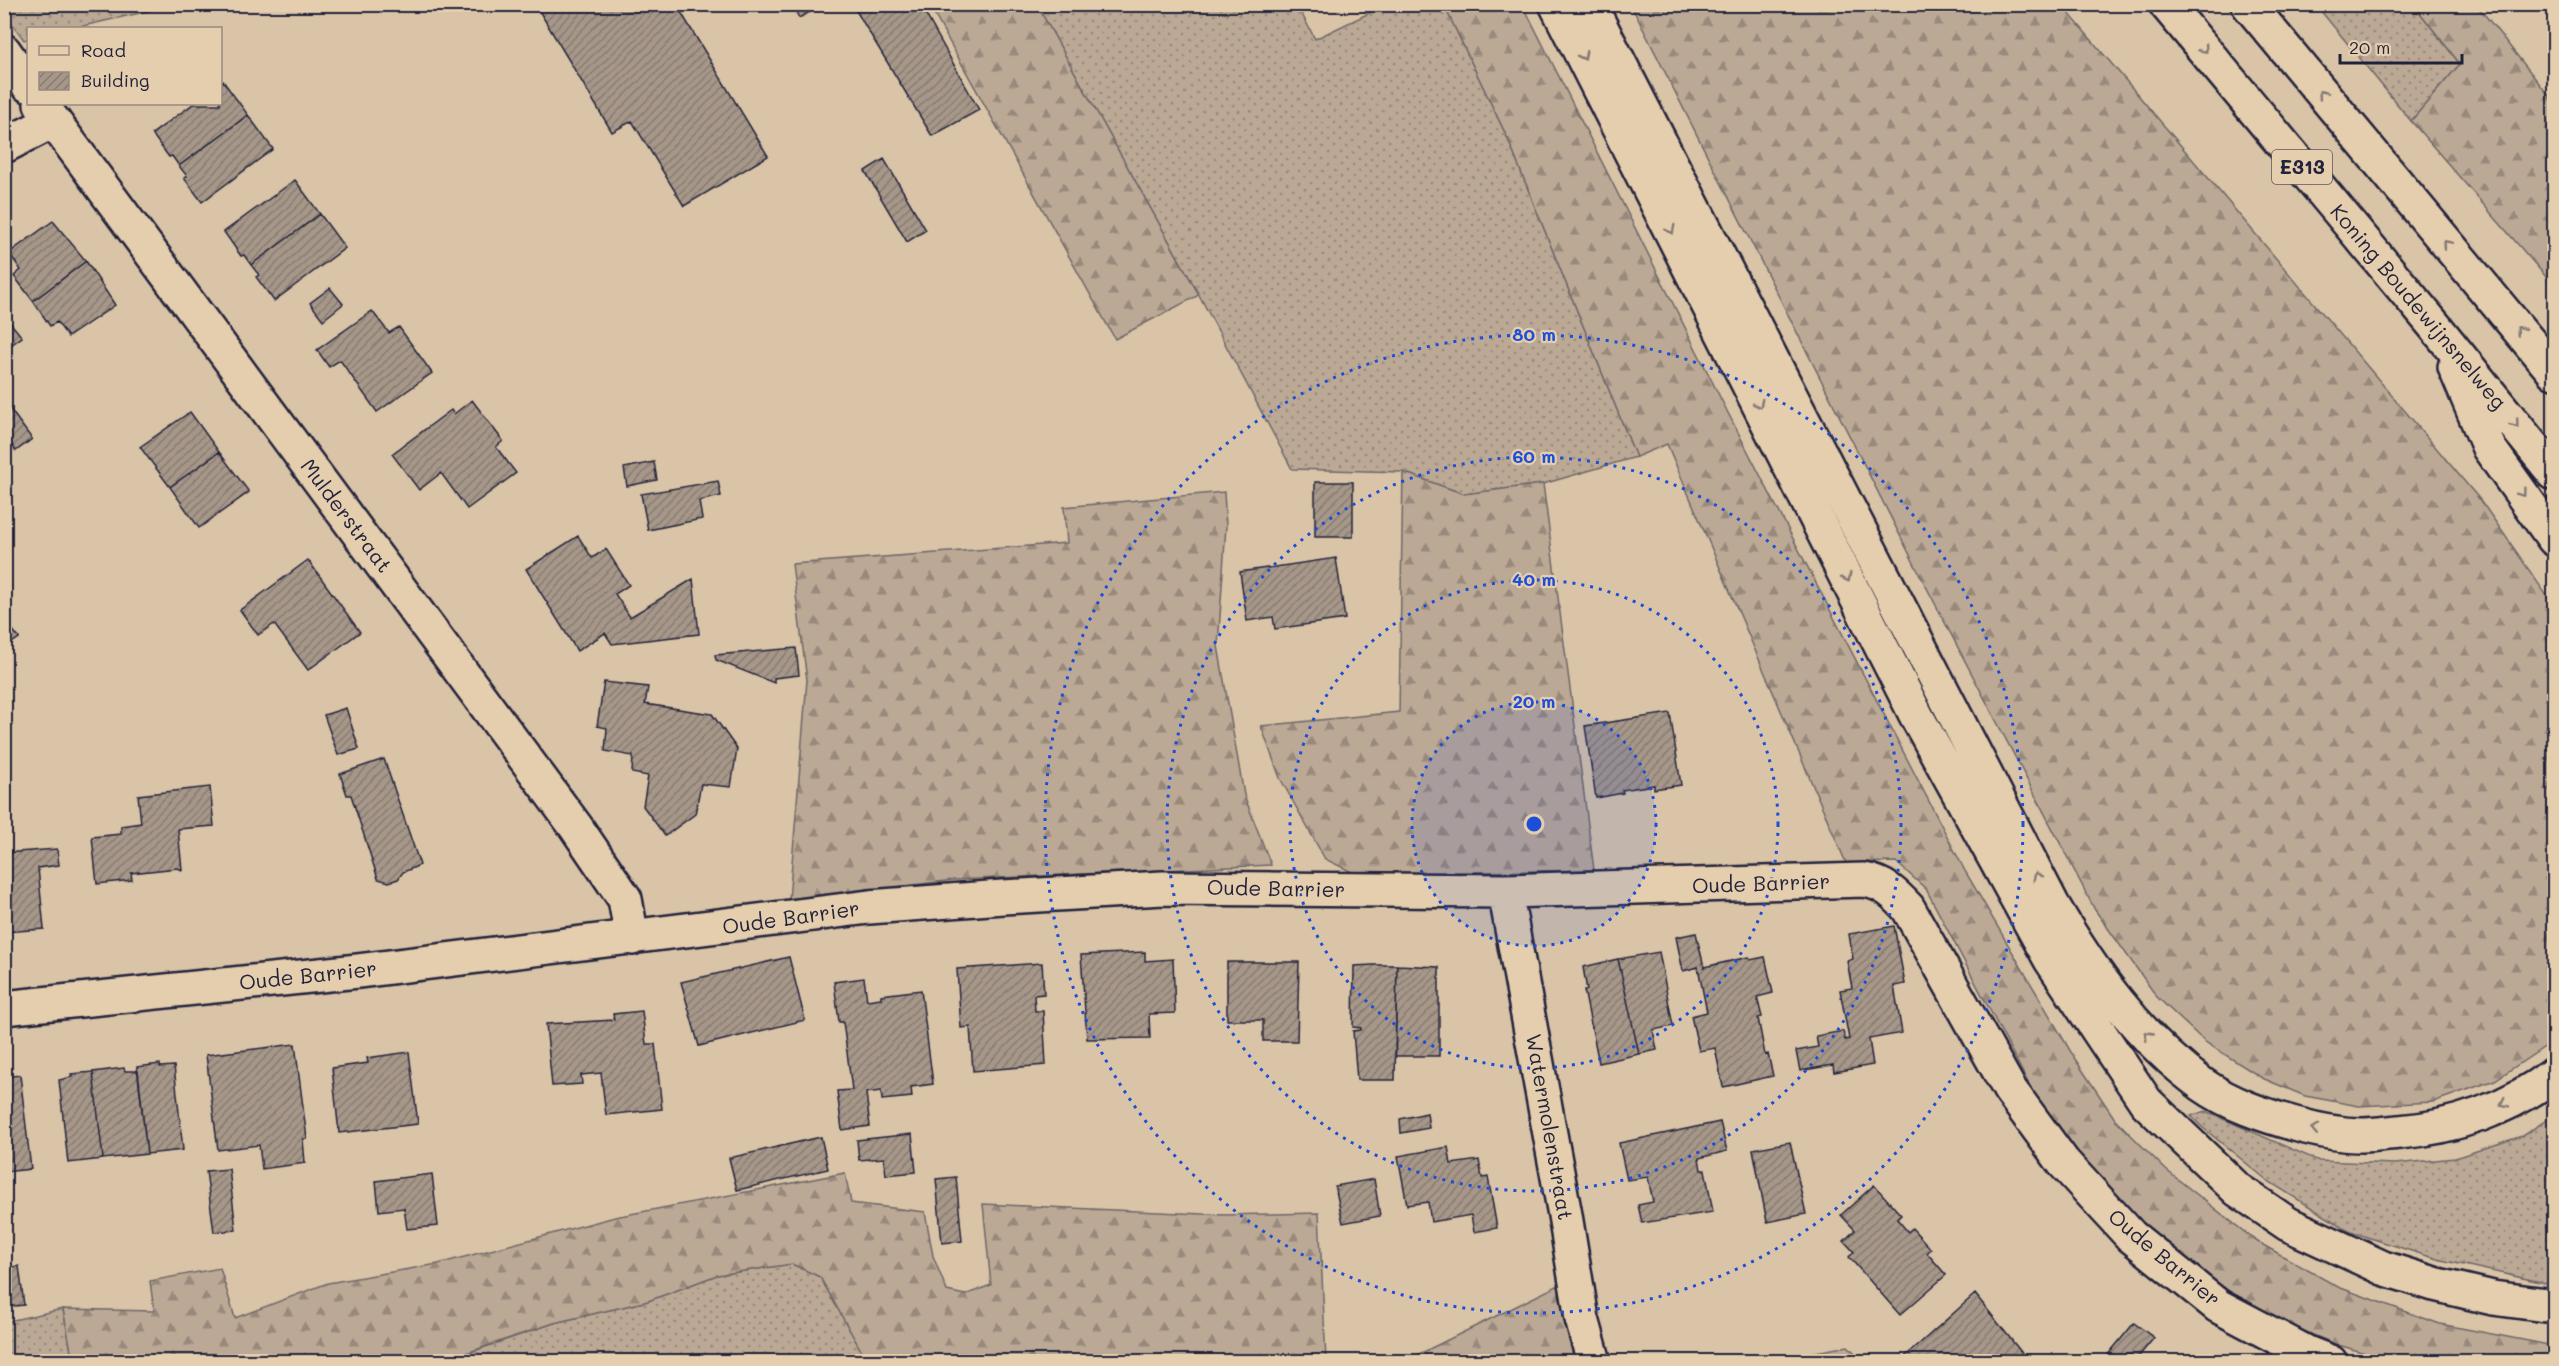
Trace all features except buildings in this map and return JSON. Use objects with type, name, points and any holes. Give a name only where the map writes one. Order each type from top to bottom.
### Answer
[{"type":"main road","points":[[1556,4],[1917,717],[2051,960],[2146,1102],[2238,1190],[2288,1224],[2383,1268],[2424,1281],[2493,1298],[2554,1306]]},
{"type":"main road","points":[[1589,4],[2052,904],[2079,951],[2110,993],[2146,1033],[2204,1085],[2237,1104],[2316,1130],[2362,1135],[2419,1131],[2460,1122],[2503,1105],[2554,1074]]},
{"type":"main road","name":"Koning Boudewijnsnelweg","points":[[2166,4],[2554,473]]},
{"type":"main road","name":"E313","points":[[2248,4],[2554,372]]},
{"type":"main road","points":[[4,51],[27,84]]},
{"type":"main road","points":[[4,146],[47,112]]},
{"type":"main road","name":"Mulderstraat","points":[[47,112],[576,827],[625,899],[632,938]]},
{"type":"main road","points":[[2438,330],[2489,447],[2554,539]]},
{"type":"main road","name":"Oude Barrier","points":[[4,1008],[347,973],[869,907],[1163,888],[1505,891],[1864,880],[1878,882],[1896,895],[1908,908],[2010,1090],[2063,1162],[2131,1236],[2218,1306],[2307,1353],[2330,1362]]},
{"type":"main road","name":"Watermolenstraat","points":[[1505,891],[1582,1319],[1594,1362]]},
{"type":"green space","points":[[5,4],[175,5],[78,27],[27,27],[27,39],[24,40],[5,14]]},
{"type":"green space","points":[[929,5],[1037,5],[1199,295],[1115,339]]},
{"type":"green space","points":[[1037,5],[1297,5],[1315,39],[1386,5],[1444,5],[1507,137],[1636,457],[1543,484],[1464,494],[1403,472],[1292,469],[1199,295]]},
{"type":"green space","points":[[1444,5],[1523,5],[1728,413],[1965,871],[2075,1059],[2115,1119],[2166,1170],[2256,1241],[2338,1287],[2440,1324],[2554,1346],[2554,1361],[2391,1361],[2332,1343],[2257,1311],[2172,1250],[2133,1218],[2073,1155],[2032,1090],[1926,889],[1896,862],[1846,863],[1667,444],[1636,457],[1507,137]]},
{"type":"green space","points":[[1631,5],[2062,5],[2481,501],[2554,606],[2554,1038],[2546,1046],[2495,1080],[2433,1102],[2359,1106],[2305,1096],[2262,1078],[2205,1042],[2157,997],[2095,910],[1918,571]]},
{"type":"green space","points":[[2316,5],[2414,5],[2460,64],[2411,121]]},
{"type":"green space","points":[[2414,5],[2477,5],[2554,102],[2554,286],[2411,121],[2460,64]]},
{"type":"green space","points":[[1403,472],[1464,494],[1543,484],[1594,870],[1356,874],[1325,859],[1280,778],[1261,726],[1399,712]]},
{"type":"green space","points":[[1224,492],[1226,526],[1218,646],[1244,795],[1271,865],[954,880],[789,900],[807,680],[792,564],[1067,543],[1064,507]]},
{"type":"green space","points":[[2205,1111],[2319,1161],[2395,1164],[2455,1158],[2522,1136],[2554,1115],[2554,1285],[2437,1259],[2351,1232],[2268,1181],[2191,1116]]},
{"type":"green space","points":[[845,1173],[851,1203],[925,1212],[933,1256],[947,1291],[965,1295],[991,1285],[983,1204],[1225,1215],[1319,1213],[1326,1361],[867,1361],[820,1277],[792,1264],[717,1275],[648,1301],[554,1323],[443,1361],[73,1361],[63,1309],[154,1311],[150,1281],[220,1268],[235,1318],[328,1283],[438,1264],[615,1217]]},
{"type":"green space","points":[[792,1264],[820,1277],[867,1361],[443,1362],[554,1323],[648,1301],[717,1275]]},
{"type":"green space","points":[[1567,1281],[1582,1361],[1405,1361]]},
{"type":"green space","points":[[63,1309],[73,1361],[5,1361],[4,1322]]},
{"type":"green space","points":[[1848,1346],[1863,1361],[1767,1361]]}]
